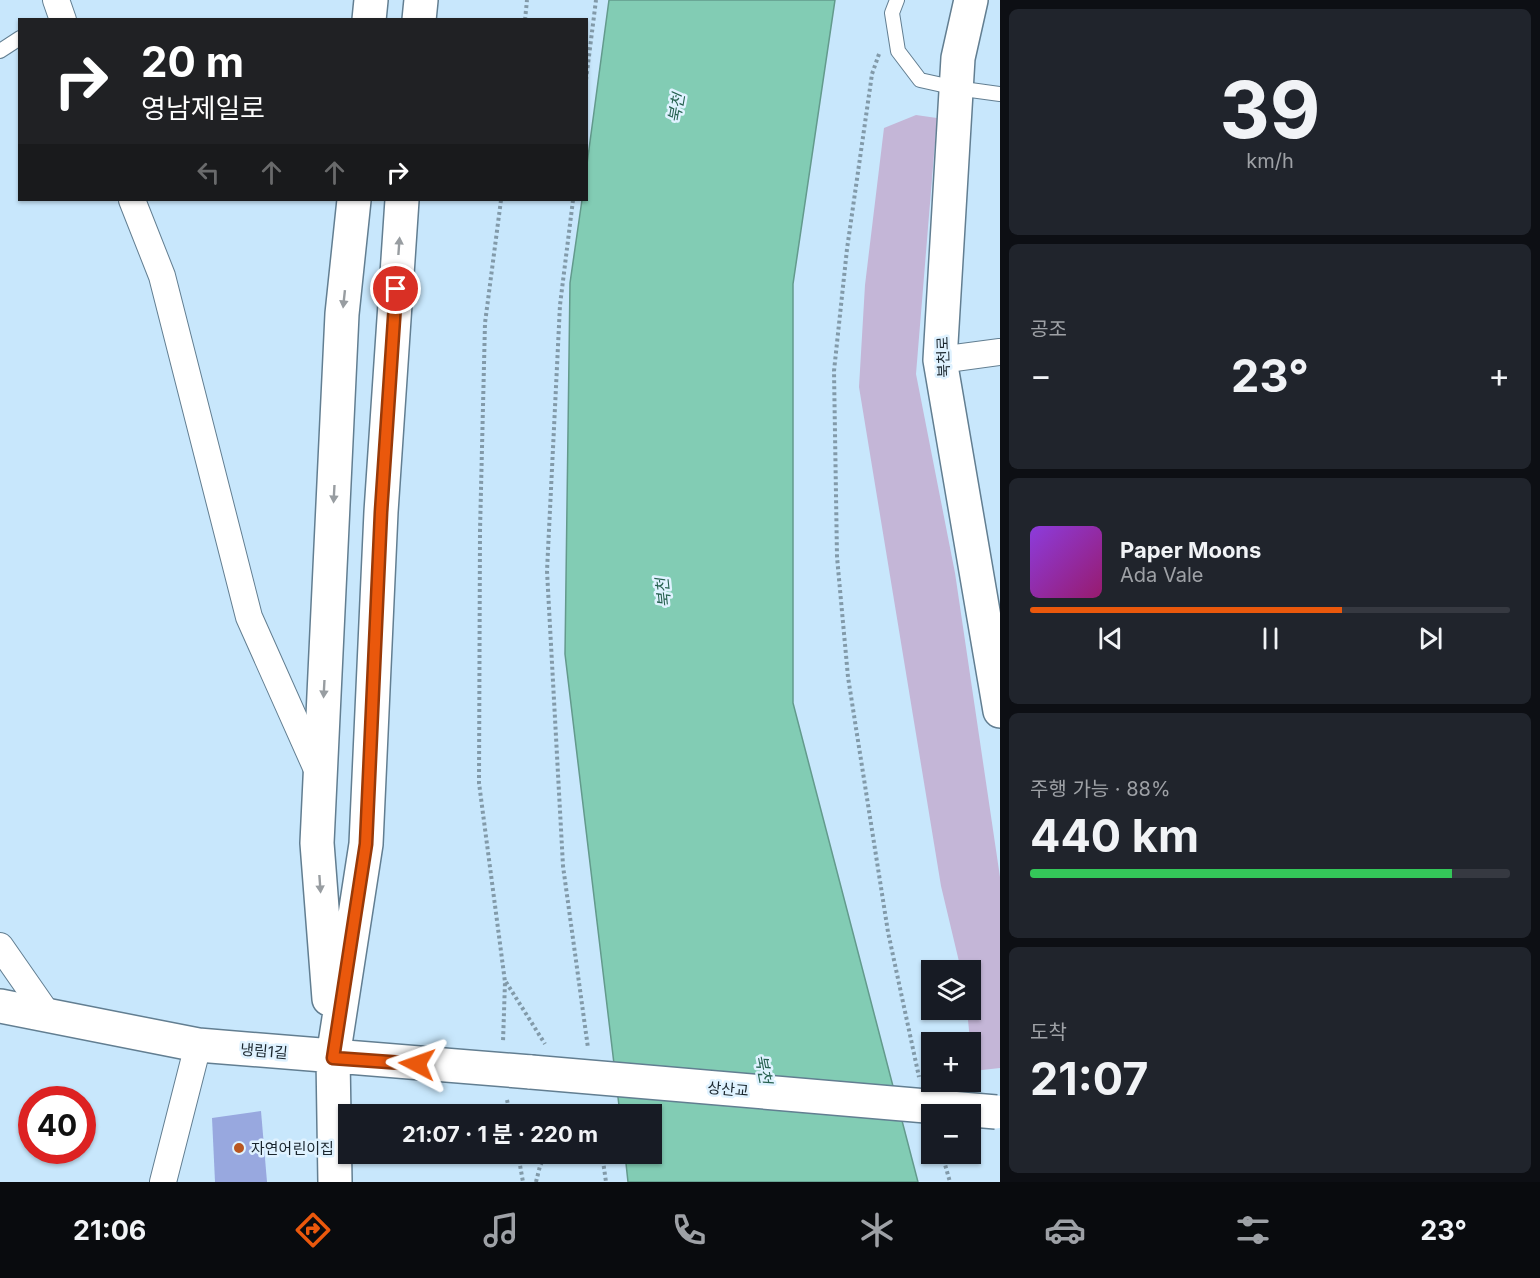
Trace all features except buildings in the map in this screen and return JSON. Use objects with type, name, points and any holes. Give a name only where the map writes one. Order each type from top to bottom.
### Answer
[{"type":"street","points":[[369,18],[371,0]]},
{"type":"street","points":[[419,18],[421,0]]},
{"type":"street","name":"북천로","points":[[971,0],[958,58],[940,360],[1000,711]]},
{"type":"street","points":[[132,201],[162,276],[249,617],[320,775]]},
{"type":"street","points":[[334,1182],[333,1058],[317,843],[342,314],[354,201]]},
{"type":"street","points":[[333,1058],[366,844],[381,512],[402,201]]},
{"type":"street","points":[[940,360],[1000,352]]},
{"type":"street","points":[[0,946],[48,1016]]},
{"type":"street","name":"냉림1길","points":[[0,1006],[198,1046],[333,1058],[526,1063]]},
{"type":"street","points":[[163,1182],[198,1046]]},
{"type":"street","name":"상산교","points":[[526,1063],[998,1112]]},
{"type":"lane","points":[[895,7],[898,51],[920,80],[1000,94]]},
{"type":"lane","points":[[0,51],[18,39]]},
{"type":"path","points":[[525,18],[527,0]]},
{"type":"path","points":[[588,64],[596,0]]},
{"type":"path","points":[[895,7],[872,74],[834,371],[837,557],[848,677],[888,932],[921,1082]]},
{"type":"path","points":[[501,201],[485,323],[480,531],[479,783],[505,982],[526,1063],[513,1104]]},
{"type":"path","points":[[573,201],[560,305],[548,571],[563,866],[589,1057]]},
{"type":"path","points":[[505,982],[526,1063]]},
{"type":"path","points":[[520,1164],[523,1182]]},
{"type":"path","points":[[536,1182],[541,1164]]},
{"type":"path","points":[[603,1164],[606,1182]]},
{"type":"path","points":[[945,1164],[950,1182]]},
{"type":"shaded area","points":[[916,115],[937,118],[916,374],[955,573],[1000,877],[1000,1068],[981,1070],[981,1032],[969,1032],[968,1020],[981,1020],[981,960],[959,960],[941,886],[859,387],[865,285],[884,128]]},
{"type":"water","name":"북천","points":[[609,0],[835,0],[793,284],[793,703],[918,1182],[628,1182],[626,1164],[662,1164],[662,1104],[619,1104],[565,654],[570,283],[582,201],[588,201],[588,157]]},
{"type":"place","name":"자연어린이집","points":[[239,1148]]},
{"type":"route","points":[[396,289],[381,512],[366,844],[333,1058],[417,1064]]}]
